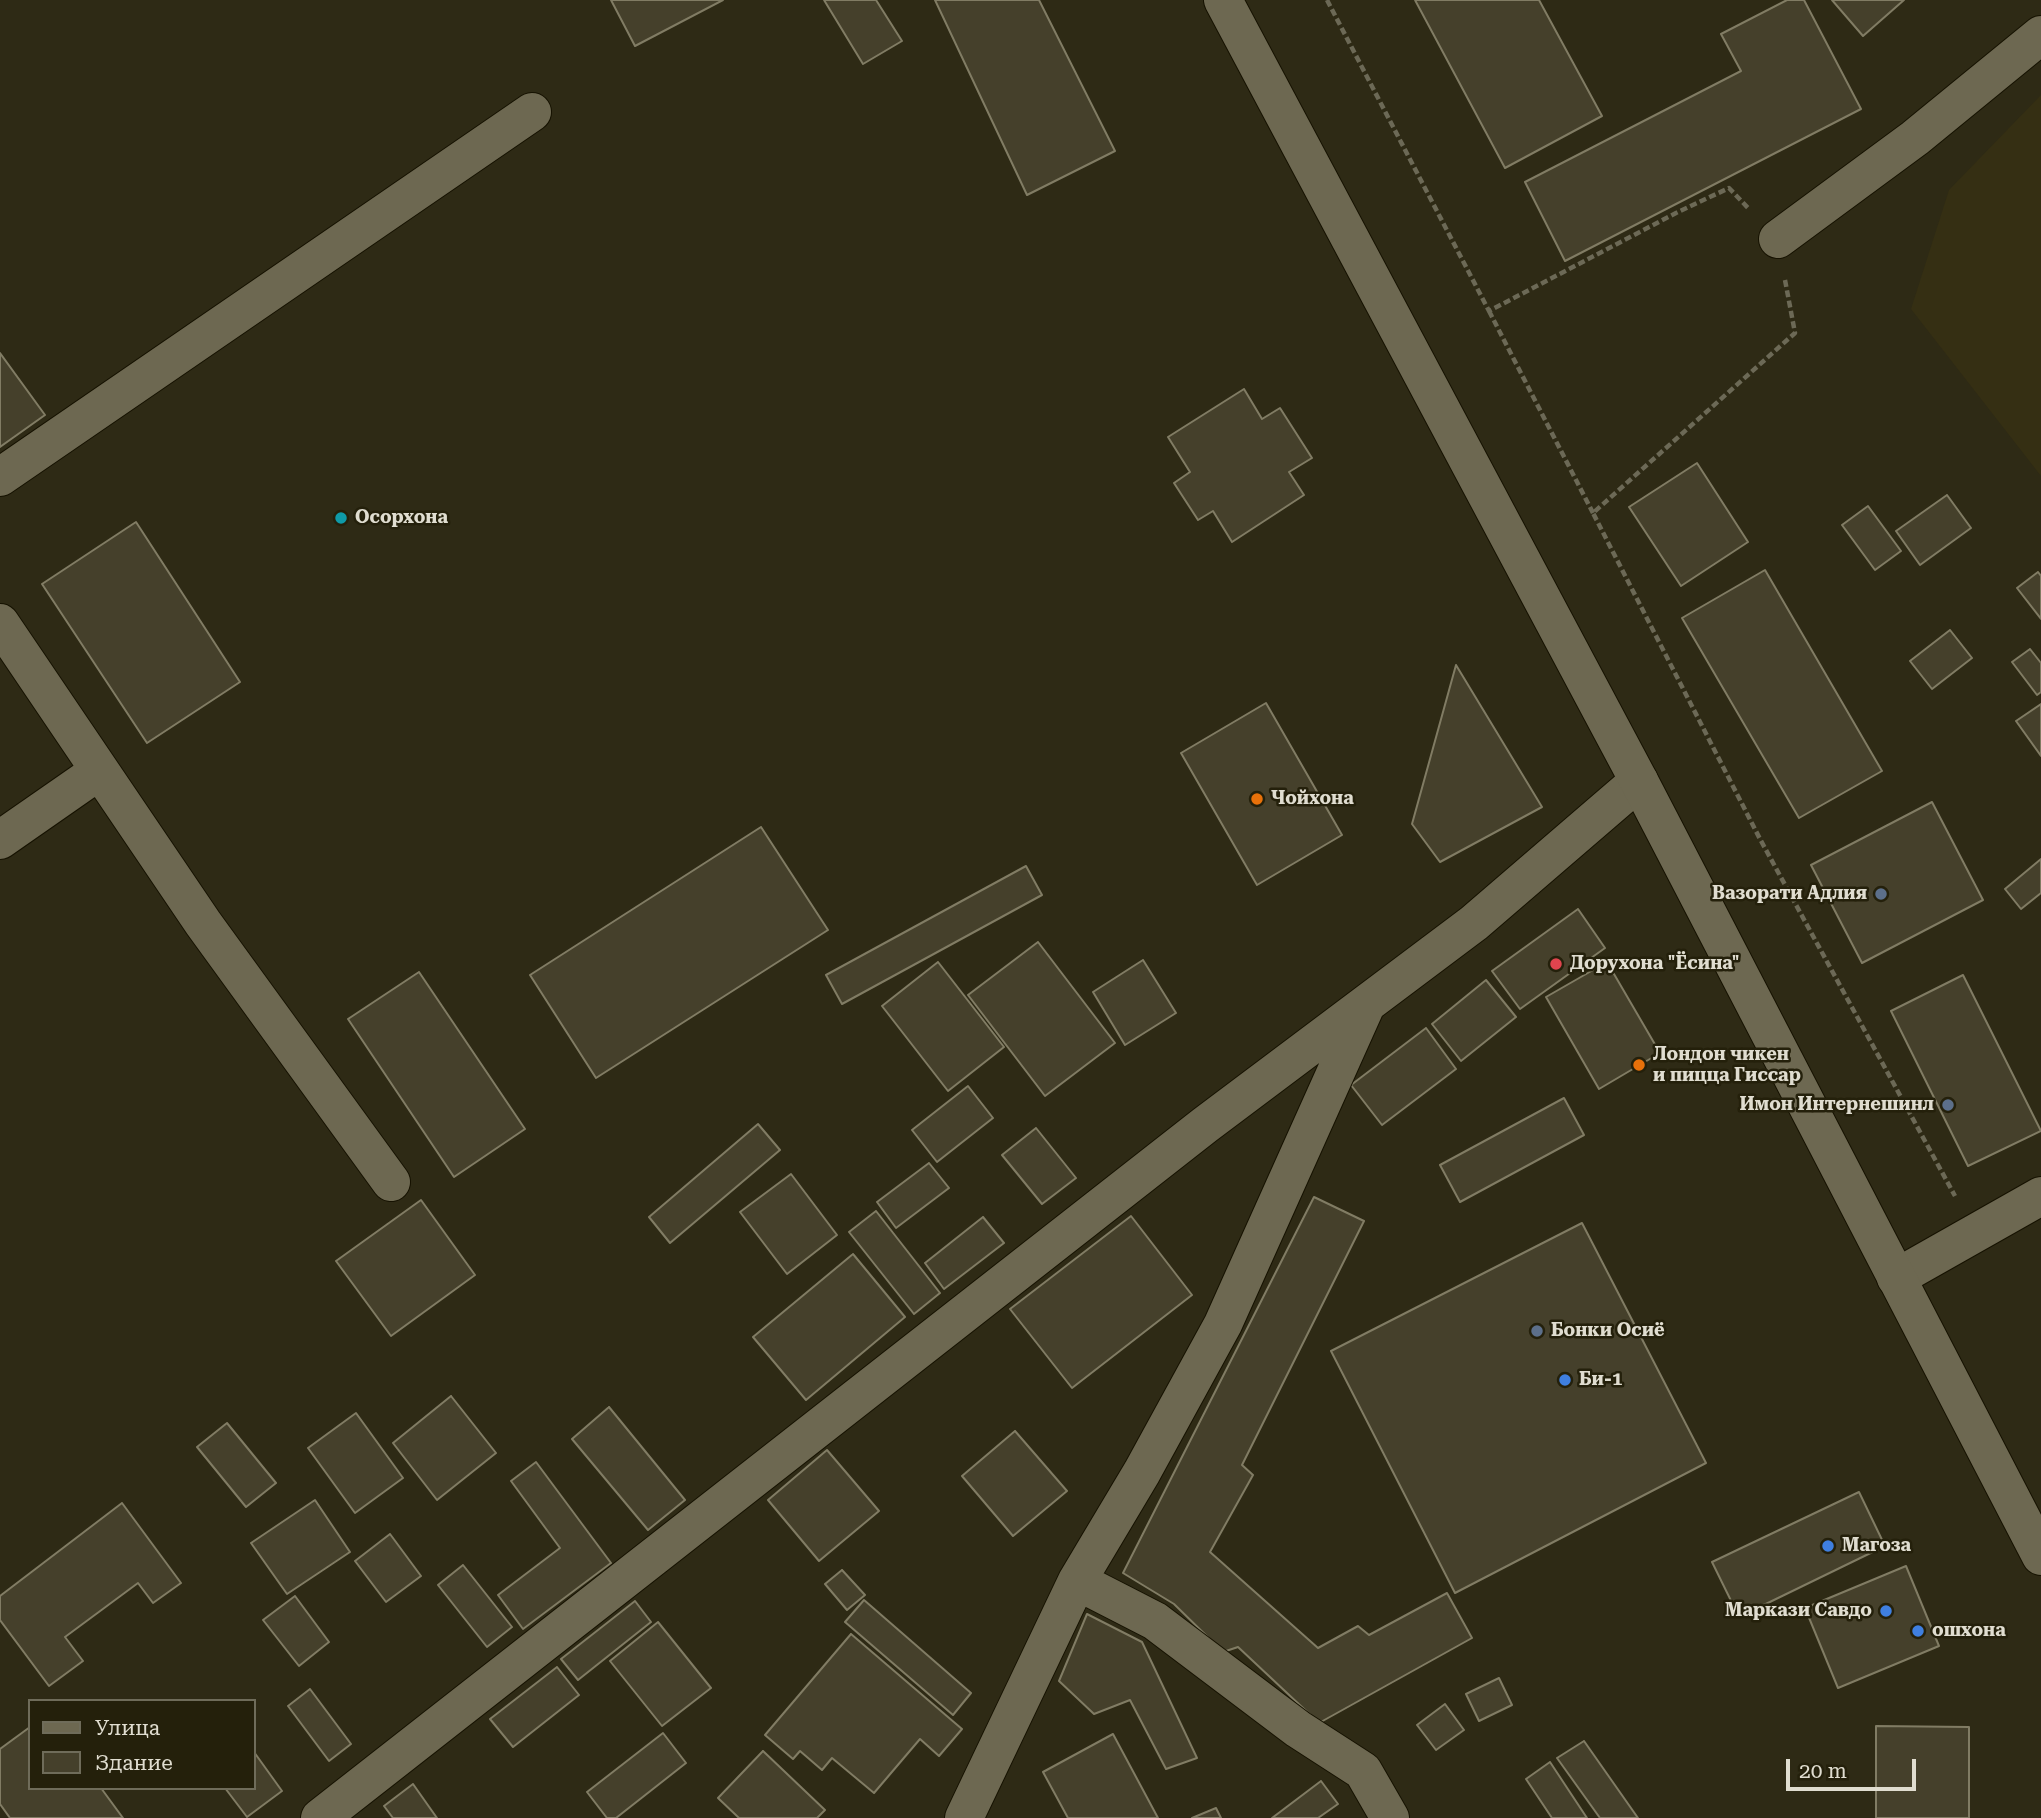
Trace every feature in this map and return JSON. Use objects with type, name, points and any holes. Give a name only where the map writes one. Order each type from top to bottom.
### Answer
[{"type":"street","points":[[1223,0],[1639,781],[2041,1556]]},
{"type":"street","points":[[1778,239],[1915,138],[2041,35]]},
{"type":"street","points":[[0,477],[532,112]]},
{"type":"street","points":[[0,623],[203,923],[391,1182]]},
{"type":"street","points":[[0,840],[99,771]]},
{"type":"street","points":[[320,1818],[1194,1134],[1474,923],[1639,781]]},
{"type":"street","points":[[964,1818],[1077,1580],[1142,1472],[1223,1324],[1367,1003]]},
{"type":"street","points":[[1896,1278],[2041,1196]]},
{"type":"street","points":[[1077,1580],[1155,1621],[1298,1729],[1363,1771],[1390,1818]]},
{"type":"path","points":[[1327,0],[1760,839],[1976,1233]]},
{"type":"path","points":[[1489,311],[1729,188],[1778,239],[1795,332],[1593,513]]},
{"type":"shaded area","points":[[2041,95],[2041,476],[1911,309],[1949,190]]},
{"type":"building","points":[[611,0],[723,0],[635,46]]},
{"type":"building","points":[[824,0],[876,0],[902,41],[863,64]]},
{"type":"building","points":[[935,0],[1039,0],[1115,151],[1027,195]]},
{"type":"building","points":[[1415,0],[1539,0],[1602,116],[1505,168]]},
{"type":"building","points":[[1787,0],[1804,0],[1861,109],[1565,261],[1525,182],[1741,71],[1721,34]]},
{"type":"building","points":[[1832,0],[1904,0],[1863,36]]},
{"type":"building","points":[[0,353],[45,415],[0,447]]},
{"type":"building","points":[[1244,389],[1262,419],[1280,408],[1312,458],[1289,472],[1304,495],[1232,542],[1213,511],[1198,520],[1174,483],[1190,472],[1168,437]]},
{"type":"building","points":[[1697,463],[1748,542],[1681,586],[1629,507]]},
{"type":"building","points":[[1947,495],[1971,528],[1920,565],[1896,531]]},
{"type":"building","points":[[1868,506],[1901,551],[1875,570],[1842,525]]},
{"type":"building","points":[[136,522],[240,682],[147,743],[42,584]]},
{"type":"building","points":[[1765,570],[1882,771],[1799,818],[1682,618]]},
{"type":"building","points":[[2038,572],[2041,576],[2041,619],[2017,588]]},
{"type":"building","points":[[1950,630],[1972,658],[1932,689],[1910,661]]},
{"type":"building","points":[[2030,649],[2041,663],[2041,692],[2037,695],[2012,662]]},
{"type":"building","points":[[1456,665],[1542,807],[1440,862],[1412,824]]},
{"type":"building","points":[[1266,703],[1342,835],[1257,885],[1181,753]]},
{"type":"building","points":[[2041,704],[2041,756],[2016,721]]},
{"type":"building","points":[[1932,802],[1983,900],[1862,963],[1811,865]]},
{"type":"building","points":[[761,827],[828,930],[596,1078],[530,975]]},
{"type":"building","points":[[2041,859],[2041,893],[2021,909],[2005,889]]},
{"type":"building","points":[[1026,866],[1042,895],[842,1004],[826,975]]},
{"type":"building","points":[[1578,909],[1605,948],[1520,1009],[1492,971]]},
{"type":"building","points":[[1038,942],[1115,1043],[1045,1096],[968,995]]},
{"type":"building","points":[[1143,960],[1176,1013],[1125,1045],[1093,992]]},
{"type":"building","points":[[938,962],[1004,1047],[948,1091],[882,1006]]},
{"type":"building","points":[[1607,962],[1660,1053],[1599,1089],[1546,997]]},
{"type":"building","points":[[419,972],[525,1129],[454,1177],[348,1019]]},
{"type":"building","points":[[1963,975],[2041,1131],[1968,1166],[1891,1011]]},
{"type":"building","points":[[1486,980],[1516,1017],[1461,1061],[1432,1024]]},
{"type":"building","points":[[1426,1028],[1456,1069],[1382,1125],[1351,1085]]},
{"type":"building","points":[[968,1086],[993,1118],[937,1162],[912,1130]]},
{"type":"building","points":[[1564,1098],[1584,1135],[1460,1202],[1440,1165]]},
{"type":"building","points":[[758,1124],[780,1150],[670,1243],[649,1217]]},
{"type":"building","points":[[1036,1128],[1076,1178],[1042,1204],[1002,1155]]},
{"type":"building","points":[[929,1163],[949,1188],[896,1228],[877,1202]]},
{"type":"building","points":[[791,1174],[837,1235],[787,1274],[740,1212]]},
{"type":"building","points":[[1314,1197],[1364,1221],[1242,1465],[1253,1475],[1210,1552],[1318,1648],[1358,1626],[1369,1635],[1447,1593],[1472,1638],[1319,1723],[1238,1647],[1223,1652],[1174,1604],[1123,1573]]},
{"type":"building","points":[[421,1200],[475,1275],[391,1336],[336,1261]]},
{"type":"building","points":[[876,1211],[940,1293],[914,1314],[849,1232]]},
{"type":"building","points":[[1131,1216],[1192,1295],[1072,1388],[1010,1309]]},
{"type":"building","points":[[983,1217],[1004,1243],[944,1289],[925,1263]]},
{"type":"building","points":[[1582,1223],[1706,1463],[1455,1593],[1331,1351]]},
{"type":"building","points":[[853,1254],[905,1317],[806,1400],[753,1337]]},
{"type":"building","points":[[451,1396],[496,1453],[437,1500],[393,1443]]},
{"type":"building","points":[[609,1407],[685,1500],[648,1530],[572,1439]]},
{"type":"building","points":[[356,1413],[403,1478],[355,1513],[308,1448]]},
{"type":"building","points":[[227,1423],[276,1483],[246,1507],[197,1447]]},
{"type":"building","points":[[1015,1431],[1067,1491],[1013,1536],[962,1476]]},
{"type":"building","points":[[827,1450],[879,1511],[819,1561],[768,1500]]},
{"type":"building","points":[[536,1462],[611,1563],[523,1629],[498,1595],[560,1548],[511,1481]]},
{"type":"building","points":[[1859,1492],[1885,1546],[1739,1617],[1712,1562]]},
{"type":"building","points":[[315,1500],[350,1552],[287,1594],[251,1543]]},
{"type":"building","points":[[122,1503],[181,1583],[153,1603],[138,1583],[65,1637],[83,1661],[49,1686],[0,1620],[0,1596]]},
{"type":"building","points":[[390,1534],[421,1576],[386,1602],[355,1561]]},
{"type":"building","points":[[463,1565],[512,1627],[487,1647],[438,1585]]},
{"type":"building","points":[[1906,1566],[1939,1646],[1838,1688],[1805,1608]]},
{"type":"building","points":[[842,1570],[865,1595],[847,1610],[825,1584]]},
{"type":"building","points":[[295,1596],[329,1642],[299,1666],[263,1620]]},
{"type":"building","points":[[864,1600],[971,1693],[953,1715],[845,1622]]},
{"type":"building","points":[[635,1601],[651,1622],[578,1680],[561,1659]]},
{"type":"building","points":[[1087,1614],[1142,1642],[1197,1758],[1166,1769],[1130,1700],[1094,1714],[1059,1681]]},
{"type":"building","points":[[658,1622],[711,1688],[662,1726],[610,1661]]},
{"type":"building","points":[[851,1634],[962,1729],[939,1756],[920,1739],[874,1793],[832,1758],[822,1770],[800,1751],[793,1759],[765,1735]]},
{"type":"building","points":[[557,1667],[579,1695],[513,1747],[490,1719]]},
{"type":"building","points":[[1499,1678],[1512,1705],[1479,1721],[1466,1694]]},
{"type":"building","points":[[310,1689],[351,1744],[329,1761],[288,1706]]},
{"type":"building","points":[[1445,1704],[1464,1730],[1436,1750],[1417,1725]]},
{"type":"building","points":[[1876,1726],[1969,1727],[1969,1818],[1876,1818]]},
{"type":"building","points":[[28,1728],[28,1790],[102,1790],[123,1818],[10,1818],[0,1804],[0,1749]]},
{"type":"building","points":[[663,1733],[686,1763],[616,1818],[607,1818],[587,1792]]},
{"type":"building","points":[[1113,1734],[1158,1818],[1068,1818],[1043,1772]]},
{"type":"building","points":[[1584,1741],[1638,1818],[1600,1818],[1557,1758]]},
{"type":"building","points":[[763,1751],[825,1810],[817,1818],[739,1818],[718,1798]]},
{"type":"building","points":[[256,1755],[282,1791],[247,1817],[227,1790],[256,1790]]},
{"type":"building","points":[[1550,1762],[1587,1818],[1552,1818],[1526,1779]]},
{"type":"building","points":[[1321,1781],[1338,1804],[1318,1818],[1272,1818]]},
{"type":"building","points":[[413,1784],[437,1818],[393,1818],[384,1806]]},
{"type":"building","points":[[1216,1808],[1221,1818],[1192,1818]]},
{"type":"place","name":"Осорхона","points":[[341,518]]},
{"type":"place","name":"Чойхона","points":[[1257,799]]},
{"type":"place","name":"Вазорати Адлия","points":[[1881,894]]},
{"type":"place","name":"Дорухона \"Ёсина\"","points":[[1556,964]]},
{"type":"place","name":"Лондон чикен и пицца Гиссар","points":[[1639,1065]]},
{"type":"place","name":"Имон Интернешинл","points":[[1948,1105]]},
{"type":"place","name":"Бонки Осиё","points":[[1537,1331]]},
{"type":"place","name":"Би-1","points":[[1565,1380]]},
{"type":"place","name":"Магоза","points":[[1828,1546]]},
{"type":"place","name":"Маркази Савдо","points":[[1886,1611]]},
{"type":"place","name":"ошхона","points":[[1918,1631]]}]
